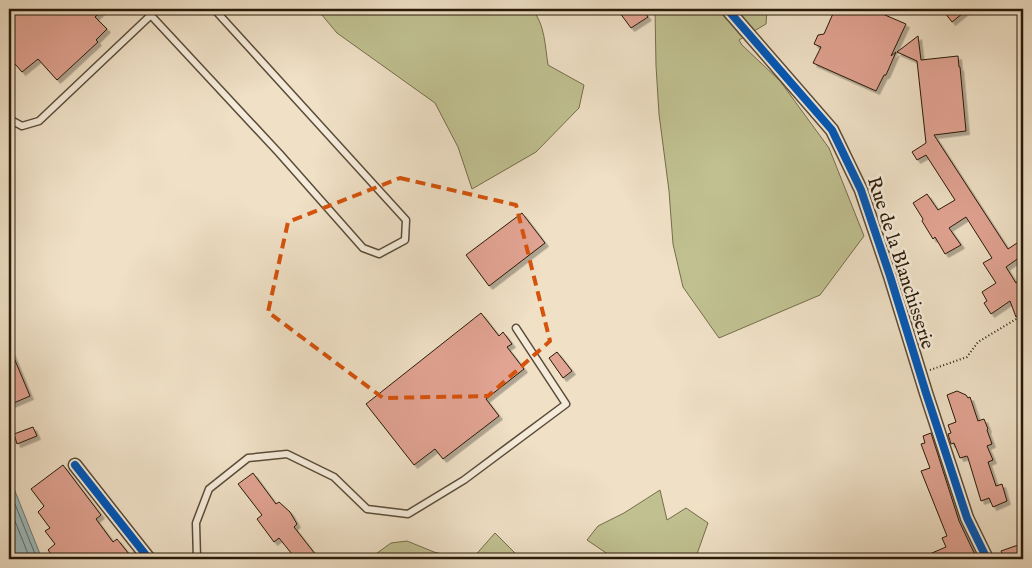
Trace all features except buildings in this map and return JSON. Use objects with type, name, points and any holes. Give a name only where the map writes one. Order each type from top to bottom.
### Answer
[{"type":"street","name":"Rue de la Blanchisserie","points":[[727,9],[832,130],[861,190],[890,276],[919,373],[968,518],[987,559]]},
{"type":"street","points":[[75,465],[149,559]]},
{"type":"lane","points":[[145,9],[363,248],[379,254],[405,240],[406,220],[214,9]]},
{"type":"lane","points":[[9,119],[22,126],[39,121],[151,15]]},
{"type":"lane","points":[[197,559],[196,523],[208,489],[248,458],[287,454],[334,478],[367,509],[408,514],[464,480],[566,404],[516,328]]},
{"type":"path","points":[[919,373],[967,358],[978,342],[1023,315]]},
{"type":"highlighted area","points":[[400,178],[516,205],[550,341],[488,396],[383,398],[268,312],[288,222]]},
{"type":"green space","points":[[317,9],[532,9],[542,28],[548,65],[584,85],[579,108],[536,152],[472,189],[458,147],[435,103],[337,33]]},
{"type":"green space","points":[[655,9],[767,9],[766,24],[739,40],[780,81],[829,148],[864,236],[820,295],[719,338],[683,287],[673,244],[669,191],[659,114]]},
{"type":"green space","points":[[660,490],[667,520],[686,508],[708,523],[697,554],[698,559],[615,559],[587,540],[598,526],[624,513]]},
{"type":"green space","points":[[495,533],[521,559],[472,559]]},
{"type":"green space","points":[[407,541],[434,552],[462,559],[376,559],[373,556],[391,543]]},
{"type":"water","points":[[9,476],[42,559],[9,559]]},
{"type":"cycle path","points":[[727,9],[832,130],[861,190],[967,518],[987,559]]},
{"type":"cycle path","points":[[75,465],[149,559]]}]
